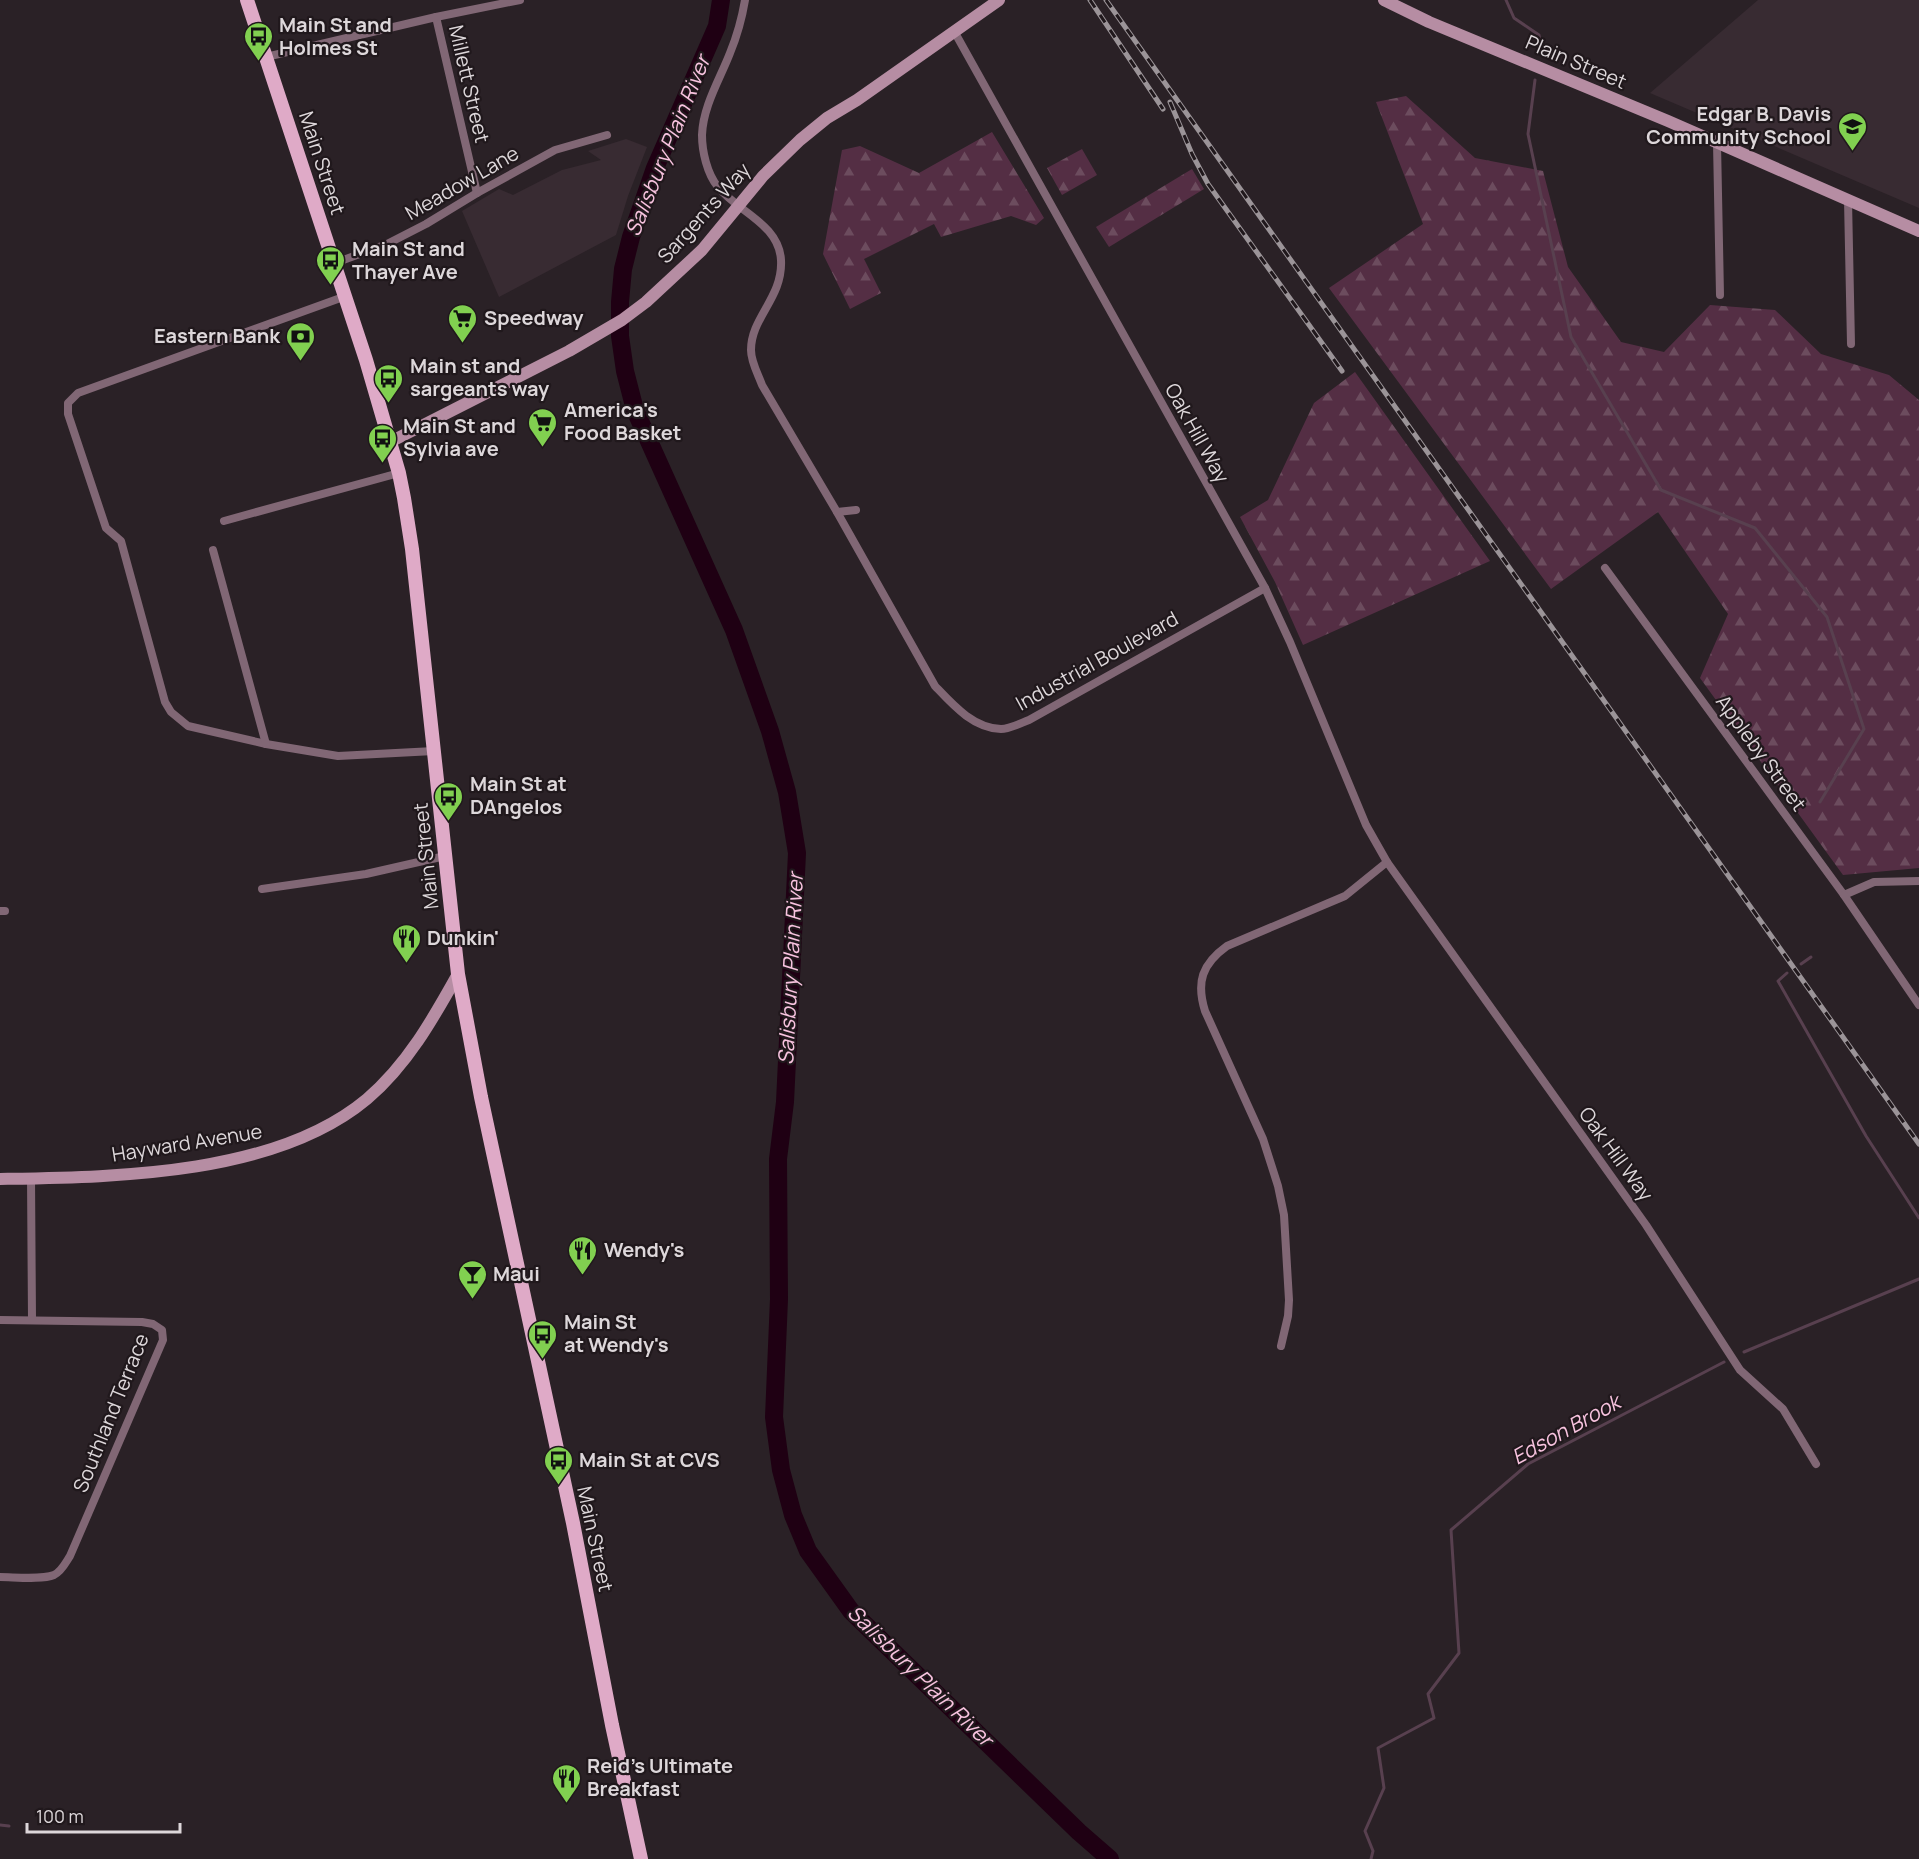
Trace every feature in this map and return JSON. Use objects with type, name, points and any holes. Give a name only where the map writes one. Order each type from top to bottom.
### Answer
[{"type":"main road","name":"Main Street","points":[[247,0],[346,296],[399,473],[412,549],[458,974],[481,1097],[576,1535],[608,1706],[641,1859]]},
{"type":"main road","name":"Sargents Way","points":[[390,441],[597,335],[646,302],[702,250],[780,158],[827,118],[857,100],[999,0]]},
{"type":"main road","name":"Plain Street","points":[[1384,0],[1438,26],[1919,231]]},
{"type":"main road","name":"Hayward Avenue","points":[[0,1179],[104,1175],[195,1166],[256,1154],[315,1133],[368,1099],[399,1067],[434,1016],[458,974]]},
{"type":"main road","points":[[434,1016],[446,1008],[464,1006]]},
{"type":"street","points":[[266,57],[436,17],[520,0]]},
{"type":"street","name":"Industrial Boulevard","points":[[745,0],[734,43],[708,106],[702,135],[708,170],[717,186],[768,229],[779,244],[780,279],[775,294],[755,330],[751,350],[755,367],[763,387],[837,512],[935,686],[955,708],[981,725],[1003,729],[1029,720],[1265,588]]},
{"type":"street","name":"Millett Street","points":[[436,17],[477,193]]},
{"type":"street","name":"Oak Hill Way","points":[[954,31],[1265,588],[1290,642],[1366,825],[1387,862],[1640,1216],[1740,1370],[1784,1409],[1816,1464]]},
{"type":"street","name":"Meadow Lane","points":[[334,263],[387,244],[407,234],[555,150],[607,135]]},
{"type":"street","points":[[1717,143],[1720,295]]},
{"type":"street","points":[[1848,200],[1851,344]]},
{"type":"street","points":[[346,296],[78,393],[68,403],[68,414],[106,528],[121,541],[165,702],[171,712],[188,726],[266,744],[338,756],[434,751]]},
{"type":"street","points":[[224,520],[399,473]]},
{"type":"street","points":[[837,512],[856,510]]},
{"type":"street","points":[[213,550],[266,744]]},
{"type":"street","name":"Appleby Street","points":[[1605,568],[1844,895],[1919,1005]]},
{"type":"street","points":[[262,888],[366,874],[446,856]]},
{"type":"street","points":[[1281,1347],[1289,1300],[1286,1235],[1278,1186],[1263,1139],[1205,1011],[1201,996],[1201,981],[1207,965],[1227,946],[1345,896],[1387,862]]},
{"type":"street","points":[[1844,895],[1874,882],[1919,881]]},
{"type":"street","points":[[31,1178],[32,1319]]},
{"type":"street","name":"Southland Terrace","points":[[0,1320],[32,1319],[153,1324],[162,1330],[163,1340],[70,1556],[63,1567],[55,1575],[43,1577],[0,1577]]},
{"type":"shaded area","name":"Edgar B. Davis Community School","points":[[1758,0],[1919,0],[1919,208],[1650,93]]},
{"type":"shaded area","points":[[626,139],[647,147],[616,235],[499,297],[462,211],[499,189],[513,195],[562,170],[601,160],[588,151]]},
{"type":"green space","points":[[1406,96],[1475,158],[1543,171],[1568,267],[1621,342],[1664,352],[1710,305],[1775,310],[1821,354],[1889,375],[1919,400],[1919,868],[1843,875],[1700,678],[1728,614],[1658,512],[1551,589],[1329,288],[1423,224],[1376,102]]},
{"type":"green space","points":[[992,132],[1044,218],[1036,225],[1011,216],[941,237],[934,224],[864,259],[881,293],[850,309],[823,254],[842,150],[860,146],[919,173]]},
{"type":"green space","points":[[1082,149],[1097,175],[1062,195],[1047,168]]},
{"type":"green space","points":[[1192,169],[1204,189],[1109,247],[1096,227]]},
{"type":"green space","points":[[1355,372],[1490,561],[1303,645],[1275,582],[1240,517],[1268,500],[1314,403]]},
{"type":"waterway","name":"Salisbury Plain River","points":[[721,0],[717,26],[655,168],[631,237],[623,269],[620,336],[625,371],[635,410],[734,630],[770,731],[787,792],[797,853],[785,1102],[778,1159],[779,1299],[774,1417],[781,1470],[793,1515],[808,1551],[851,1611],[1079,1832],[1110,1859]]},
{"type":"waterway","points":[[1506,0],[1514,18],[1539,35],[1542,53]]},
{"type":"waterway","points":[[1535,80],[1528,134],[1571,337],[1661,490],[1755,528],[1827,617],[1864,729],[1820,802]]},
{"type":"waterway","points":[[1801,964],[1811,957]]},
{"type":"waterway","points":[[1787,973],[1778,981],[1866,1136],[1919,1218]]},
{"type":"waterway","name":"Edson Brook","points":[[1744,1352],[1919,1279]]},
{"type":"waterway","name":"Edson Brook","points":[[1371,1859],[1373,1851],[1365,1831],[1384,1788],[1378,1748],[1434,1718],[1428,1694],[1459,1653],[1451,1530],[1528,1464],[1724,1362]]},
{"type":"waterway","points":[[0,1825],[9,1826]]},
{"type":"railway","points":[[1090,0],[1163,109]]},
{"type":"railway","points":[[1106,0],[1919,1144]]},
{"type":"railway","points":[[1170,102],[1192,154],[1208,184],[1342,371]]},
{"type":"place","name":"Main St and Holmes St","points":[[258,62]]},
{"type":"place","name":"Edgar B. Davis Community School","points":[[1852,152]]},
{"type":"place","name":"Main St and Thayer Ave","points":[[331,286]]},
{"type":"place","name":"Speedway","points":[[463,344]]},
{"type":"place","name":"Eastern Bank","points":[[301,362]]},
{"type":"place","name":"Main st and sargeants way","points":[[389,404]]},
{"type":"place","name":"America's Food Basket","points":[[543,448]]},
{"type":"place","name":"Main St and Sylvia ave","points":[[382,464]]},
{"type":"place","name":"Main St at DAngelos","points":[[449,822]]},
{"type":"place","name":"Dunkin'","points":[[406,964]]},
{"type":"place","name":"Wendy's","points":[[583,1276]]},
{"type":"place","name":"Maui","points":[[472,1300]]},
{"type":"place","name":"Main St at Wendy's","points":[[543,1360]]},
{"type":"place","name":"Main St at CVS","points":[[558,1486]]},
{"type":"place","name":"Reid's Ultimate Breakfast","points":[[566,1804]]}]
